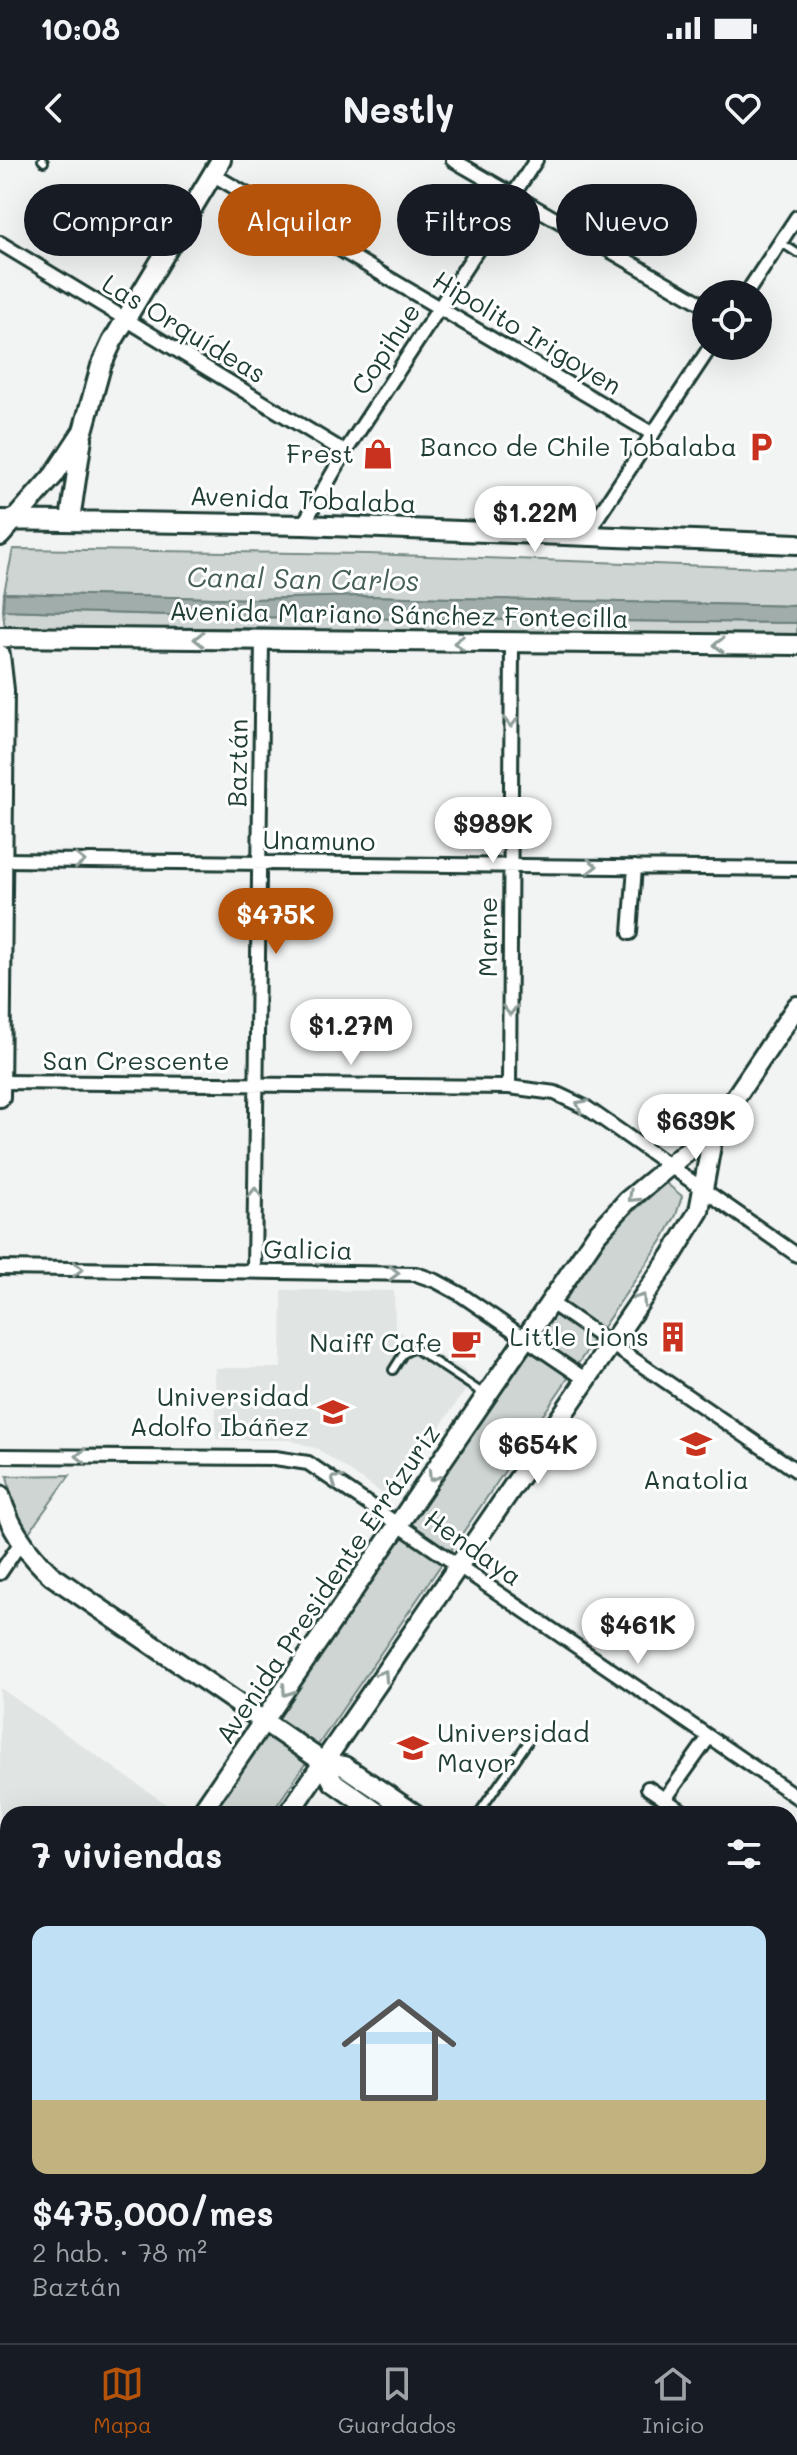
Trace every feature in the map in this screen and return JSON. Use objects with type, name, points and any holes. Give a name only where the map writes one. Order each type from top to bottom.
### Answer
[{"type":"main road","points":[[70,520],[83,431],[101,366],[124,319],[217,167]]},
{"type":"main road","points":[[4,526],[54,475],[83,431]]},
{"type":"main road","name":"Avenida Tobalaba","points":[[4,526],[70,520],[303,525],[797,544]]},
{"type":"main road","name":"Avenida Mariano Sánchez Fontecilla","points":[[0,637],[797,645]]},
{"type":"main road","points":[[0,655],[4,690],[0,1097]]},
{"type":"main road","name":"Avenida Presidente Errázuriz","points":[[206,1806],[597,1234],[627,1201],[714,1129],[797,1006]]},
{"type":"main road","name":"Avenida Presidente Errázuriz","points":[[293,1806],[672,1255],[699,1211],[714,1129]]},
{"type":"main road","points":[[0,1495],[21,1542],[51,1575],[323,1762],[344,1766],[403,1806]]},
{"type":"main road","points":[[323,1762],[333,1782],[368,1806]]},
{"type":"street","points":[[453,160],[493,184]]},
{"type":"street","name":"Copihue","points":[[521,184],[536,160]]},
{"type":"street","name":"Hipolito Irigoyen","points":[[217,167],[441,307],[653,434]]},
{"type":"street","points":[[540,211],[692,298]]},
{"type":"street","points":[[755,280],[797,217]]},
{"type":"street","name":"Las Orquídeas","points":[[0,243],[345,452]]},
{"type":"street","name":"Copihue","points":[[303,525],[345,452],[474,256]]},
{"type":"street","points":[[590,535],[597,518],[702,360]]},
{"type":"street","name":"Baztán","points":[[254,1271],[262,640]]},
{"type":"street","name":"Marne","points":[[509,1087],[512,644]]},
{"type":"street","name":"Unamuno","points":[[2,860],[797,869]]},
{"type":"street","points":[[630,933],[635,867]]},
{"type":"street","name":"San Crescente","points":[[0,1082],[509,1087],[542,1090],[587,1108],[797,1255]]},
{"type":"street","name":"Galicia","points":[[0,1268],[416,1274],[460,1294],[585,1379]]},
{"type":"street","points":[[551,1303],[797,1471]]},
{"type":"street","name":"Hendaya","points":[[0,1456],[292,1459],[324,1472],[797,1797]]},
{"type":"street","points":[[0,1573],[21,1542]]},
{"type":"street","points":[[665,1799],[709,1737]]},
{"type":"street","points":[[648,1788],[675,1806]]},
{"type":"lane","points":[[780,242],[797,253]]},
{"type":"lane","points":[[393,1370],[403,1354],[414,1348],[487,1396]]},
{"type":"lane","points":[[484,1806],[528,1742]]},
{"type":"shaded area","points":[[13,549],[368,554],[797,569],[797,606],[363,596],[255,599],[4,593]]},
{"type":"shaded area","points":[[4,593],[255,599],[363,596],[797,606],[797,623],[236,617],[3,610]]},
{"type":"shaded area","points":[[3,610],[236,617],[797,623],[797,642],[245,628],[5,631]]},
{"type":"shaded area","points":[[666,1183],[682,1196],[663,1239],[276,1806],[215,1806],[601,1245]]},
{"type":"shaded area","name":"Universidad Adolfo Ibáñez","points":[[282,1290],[394,1291],[395,1329],[467,1372],[465,1376],[472,1381],[389,1498],[318,1449],[290,1440],[216,1439],[215,1368],[281,1368]]},
{"type":"shaded area","points":[[70,1475],[27,1535],[16,1516],[7,1476]]},
{"type":"shaded area","points":[[0,1688],[169,1806],[0,1806]]},
{"type":"place","name":"Banco de Chile Tobalaba","points":[[761,447]]},
{"type":"place","name":"Frest","points":[[378,454]]},
{"type":"place","name":"Little Lions","points":[[673,1337]]},
{"type":"place","name":"Naiff Cafe","points":[[466,1343]]},
{"type":"place","name":"Universidad Adolfo Ibáñez","points":[[333,1412]]},
{"type":"place","name":"Anatolia","points":[[696,1444]]},
{"type":"place","name":"Universidad Mayor","points":[[413,1748]]},
{"type":"water label","name":"Canal San Carlos","points":[[303,579]]}]
